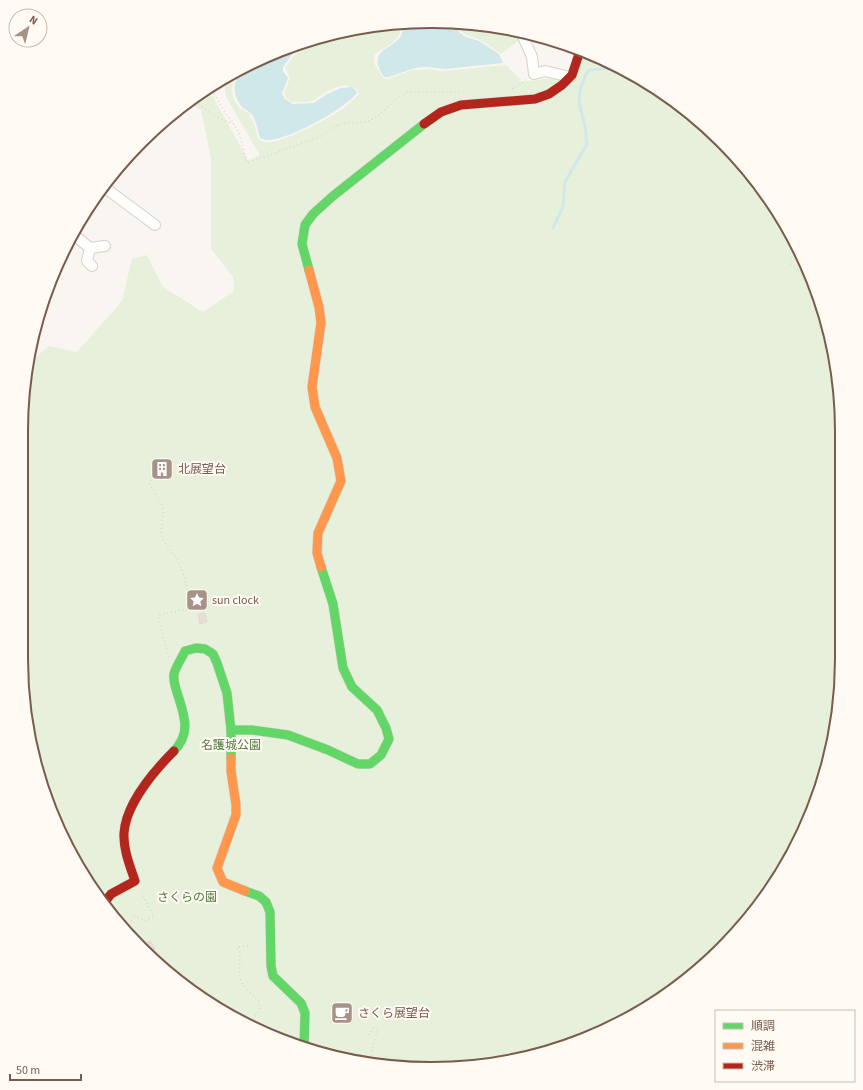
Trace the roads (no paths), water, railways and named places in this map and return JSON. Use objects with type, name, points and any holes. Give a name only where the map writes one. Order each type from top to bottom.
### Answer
[{"type":"street","points":[[524,39],[532,57],[534,74],[546,71],[570,77]]},
{"type":"street","points":[[231,730],[252,730],[288,735],[328,750],[358,764],[370,764],[381,755],[389,738],[377,710],[352,687],[343,668],[332,604],[317,553],[318,533],[341,481],[337,458],[316,407],[312,387],[321,323],[319,307],[302,244],[305,225],[313,214],[339,192],[412,133],[441,112],[461,105],[535,99],[549,94],[570,77],[579,56]]},
{"type":"street","points":[[108,190],[155,226]]},
{"type":"street","points":[[78,238],[90,248],[105,246]]},
{"type":"street","points":[[90,248],[87,261],[92,266]]},
{"type":"street","points":[[107,899],[111,894],[136,881],[128,859],[125,841],[126,822],[149,778],[167,756],[182,742],[185,734],[185,722],[175,674],[185,651],[196,648],[205,649],[213,654],[227,693],[231,730],[231,772],[236,805],[236,815],[217,868],[223,882],[259,896],[266,902],[270,912],[271,966],[274,976],[301,1003],[305,1013],[304,1042]]},
{"type":"water","points":[[402,29],[405,29],[457,29],[466,37],[479,41],[499,54],[503,63],[445,69],[426,67],[415,68],[389,77],[384,77],[379,66],[378,58],[381,53],[398,39]]},
{"type":"water","points":[[294,52],[283,67],[283,71],[288,78],[282,93],[285,99],[293,104],[314,103],[327,94],[341,88],[351,87],[356,90],[357,93],[340,107],[314,123],[287,136],[266,140],[260,138],[257,126],[250,112],[242,107],[238,102],[235,92],[238,78],[253,70]]},
{"type":"waterway","points":[[553,228],[563,206],[565,182],[587,144],[585,126],[579,103],[580,90],[589,70],[606,68]]},
{"type":"place","name":"北展望台","points":[[162,469]]},
{"type":"place","name":"sun clock","points":[[197,600]]},
{"type":"place","name":"さくら展望台","points":[[342,1013]]},
{"type":"park label","name":"名護城公園","points":[[231,745]]},
{"type":"park label","name":"さくらの園","points":[[187,897]]}]
